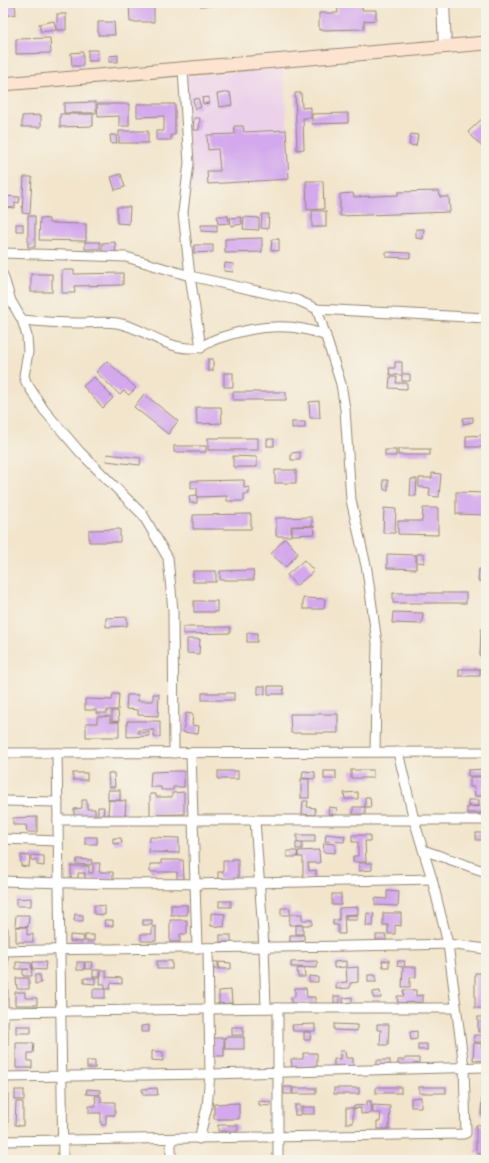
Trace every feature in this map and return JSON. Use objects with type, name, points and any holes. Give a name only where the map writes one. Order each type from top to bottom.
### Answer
[{"type":"main road","points":[[3,84],[486,43]]},
{"type":"street","points":[[444,3],[445,46]]},
{"type":"street","points":[[183,69],[189,163],[183,212],[190,276],[202,348]]},
{"type":"street","points":[[3,252],[126,257],[190,276],[290,298],[317,309],[486,318]]},
{"type":"street","points":[[3,275],[11,301],[22,320],[28,344],[24,376],[26,382],[44,410],[80,452],[142,515],[168,558],[173,611],[174,753]]},
{"type":"street","points":[[317,309],[341,384],[345,408],[351,500],[367,570],[377,643],[375,752]]},
{"type":"street","points":[[22,320],[68,323],[116,323],[175,346],[202,348],[218,338],[241,332],[284,326],[302,328],[326,336]]},
{"type":"street","points":[[3,930],[3,1142],[466,1133],[468,1129],[464,1067],[448,944],[432,879],[414,820],[398,752]]},
{"type":"street","points":[[3,753],[486,752]]},
{"type":"street","points":[[57,753],[64,1141],[63,1160]]},
{"type":"street","points":[[191,753],[197,948]]},
{"type":"street","points":[[3,802],[58,802]]},
{"type":"street","points":[[58,820],[486,820]]},
{"type":"street","points":[[255,820],[264,947],[266,1008]]},
{"type":"street","points":[[3,839],[58,841]]},
{"type":"street","points":[[424,850],[486,872]]},
{"type":"street","points":[[3,881],[59,884],[195,884],[432,879]]},
{"type":"street","points":[[3,952],[127,948],[448,944],[486,949]]},
{"type":"street","points":[[199,1139],[206,1107],[210,1074],[208,948]]},
{"type":"street","points":[[3,1012],[266,1008],[456,1008]]},
{"type":"street","points":[[278,1008],[278,1160]]},
{"type":"street","points":[[3,1077],[374,1071],[486,1067]]},
{"type":"street","points":[[171,1139],[171,1160]]},
{"type":"shaded area","points":[[283,68],[291,172],[271,173],[272,183],[192,189],[183,76]]},
{"type":"building","points":[[129,3],[154,3],[154,22],[130,22]]},
{"type":"building","points":[[200,3],[220,3],[220,5],[200,6]]},
{"type":"building","points":[[337,3],[362,3],[362,10],[376,10],[376,20],[364,21],[364,29],[319,30],[319,13],[338,13]]},
{"type":"building","points":[[15,5],[16,14],[3,16],[3,6]]},
{"type":"building","points":[[57,14],[66,14],[66,30],[57,30]]},
{"type":"building","points":[[54,21],[56,30],[41,32],[39,24]]},
{"type":"building","points":[[98,22],[114,22],[115,35],[98,35]]},
{"type":"building","points":[[50,38],[51,53],[16,54],[16,39]]},
{"type":"building","points":[[88,50],[98,50],[97,61],[88,61]]},
{"type":"building","points":[[83,52],[83,66],[72,66],[71,53]]},
{"type":"building","points":[[118,55],[118,62],[109,62],[109,56]]},
{"type":"building","points":[[230,92],[232,105],[219,107],[217,94]]},
{"type":"building","points":[[295,93],[301,93],[302,108],[311,107],[311,118],[303,118],[304,149],[297,150]]},
{"type":"building","points":[[209,97],[209,103],[203,104],[202,98]]},
{"type":"building","points":[[198,98],[201,107],[196,109],[193,100]]},
{"type":"building","points":[[96,102],[96,113],[64,113],[64,103]]},
{"type":"building","points":[[97,104],[129,104],[129,126],[119,126],[119,116],[98,117]]},
{"type":"building","points":[[137,104],[175,104],[175,135],[171,135],[171,140],[156,140],[156,131],[164,131],[164,116],[137,117]]},
{"type":"building","points":[[348,113],[348,123],[312,124],[312,114]]},
{"type":"building","points":[[60,114],[93,114],[93,126],[60,127]]},
{"type":"building","points":[[41,115],[41,127],[22,127],[22,116]]},
{"type":"building","points":[[486,115],[486,147],[484,149],[468,132]]},
{"type":"building","points":[[194,118],[200,118],[199,130],[193,130]]},
{"type":"building","points":[[234,126],[243,126],[244,132],[286,130],[289,179],[208,184],[207,171],[220,171],[218,149],[208,150],[207,135],[235,134]]},
{"type":"building","points":[[119,131],[148,131],[148,143],[119,143]]},
{"type":"building","points":[[411,134],[418,135],[416,146],[409,145]]},
{"type":"building","points":[[110,135],[116,135],[117,143],[111,144]]},
{"type":"building","points":[[121,174],[125,187],[115,190],[111,177]]},
{"type":"building","points":[[24,177],[32,177],[30,214],[22,213]]},
{"type":"building","points":[[306,181],[323,181],[324,209],[307,210]]},
{"type":"building","points":[[439,191],[440,197],[449,197],[450,212],[340,216],[340,194],[353,193],[354,197],[398,195],[398,192]]},
{"type":"building","points":[[3,196],[20,197],[19,203],[15,202],[15,208],[3,207]]},
{"type":"building","points":[[117,207],[130,207],[129,224],[117,223]]},
{"type":"building","points":[[312,211],[326,211],[326,227],[312,227]]},
{"type":"building","points":[[262,214],[269,214],[268,229],[261,228]]},
{"type":"building","points":[[28,216],[35,216],[35,247],[28,247]]},
{"type":"building","points":[[217,216],[228,216],[229,223],[218,224]]},
{"type":"building","points":[[241,217],[242,224],[231,226],[230,218]]},
{"type":"building","points":[[244,217],[259,218],[259,230],[243,229]]},
{"type":"building","points":[[40,218],[49,219],[49,223],[86,224],[86,241],[39,240]]},
{"type":"building","points":[[16,224],[23,224],[23,231],[16,231]]},
{"type":"building","points":[[201,225],[217,225],[217,232],[201,231]]},
{"type":"building","points":[[416,229],[424,229],[423,239],[416,238]]},
{"type":"building","points":[[262,238],[262,252],[225,253],[225,239]]},
{"type":"building","points":[[272,239],[279,239],[279,251],[271,250]]},
{"type":"building","points":[[85,242],[100,242],[100,249],[85,249]]},
{"type":"building","points":[[115,242],[116,256],[102,256],[102,243]]},
{"type":"building","points":[[194,245],[213,245],[213,252],[194,253]]},
{"type":"building","points":[[386,252],[410,253],[410,258],[386,257]]},
{"type":"building","points":[[225,263],[234,264],[233,272],[224,271]]},
{"type":"building","points":[[62,270],[74,270],[74,274],[123,273],[123,285],[74,286],[75,293],[62,293]]},
{"type":"building","points":[[31,274],[52,274],[52,292],[31,292]]},
{"type":"building","points":[[208,359],[213,359],[213,371],[208,371]]},
{"type":"building","points":[[107,361],[136,388],[129,395],[124,391],[120,395],[96,372]]},
{"type":"building","points":[[395,362],[402,362],[402,374],[410,374],[410,381],[402,381],[402,375],[390,375],[389,368],[395,368]]},
{"type":"building","points":[[224,373],[233,373],[233,387],[224,387]]},
{"type":"building","points":[[94,377],[113,398],[103,408],[83,386]]},
{"type":"building","points":[[390,377],[397,377],[396,383],[407,383],[407,389],[389,388]]},
{"type":"building","points":[[233,392],[286,392],[286,400],[233,400]]},
{"type":"building","points":[[144,394],[178,421],[168,434],[134,407]]},
{"type":"building","points":[[319,401],[320,418],[310,418],[309,402]]},
{"type":"building","points":[[196,407],[221,407],[222,423],[197,424]]},
{"type":"building","points":[[473,417],[473,422],[463,424],[463,418]]},
{"type":"building","points":[[292,422],[305,422],[305,428],[292,428]]},
{"type":"building","points":[[486,435],[486,447],[466,447],[466,436]]},
{"type":"building","points":[[208,438],[258,438],[258,450],[208,450]]},
{"type":"building","points":[[267,439],[274,439],[274,446],[267,446]]},
{"type":"building","points":[[174,446],[206,446],[206,452],[174,452]]},
{"type":"building","points":[[398,449],[430,449],[430,455],[398,455]]},
{"type":"building","points":[[385,450],[396,450],[396,456],[385,456]]},
{"type":"building","points":[[300,452],[300,460],[291,460],[291,453]]},
{"type":"building","points":[[107,454],[141,458],[140,465],[106,461]]},
{"type":"building","points":[[233,456],[257,457],[257,467],[233,467]]},
{"type":"building","points":[[275,470],[296,470],[296,483],[275,483]]},
{"type":"building","points":[[432,473],[441,474],[439,497],[429,496],[430,488],[419,487],[419,478],[432,478]]},
{"type":"building","points":[[411,479],[417,479],[416,496],[410,496]]},
{"type":"building","points":[[244,480],[244,488],[249,487],[249,494],[244,494],[244,501],[227,501],[227,496],[197,497],[197,488],[191,488],[191,481]]},
{"type":"building","points":[[383,480],[388,480],[388,490],[384,490]]},
{"type":"building","points":[[456,492],[486,493],[486,515],[456,514]]},
{"type":"building","points":[[197,495],[197,503],[190,503],[189,496]]},
{"type":"building","points":[[384,508],[396,509],[395,533],[383,533]]},
{"type":"building","points":[[423,508],[438,508],[438,535],[398,534],[398,521],[422,521]]},
{"type":"building","points":[[251,514],[251,529],[193,529],[193,515]]},
{"type":"building","points":[[312,517],[312,526],[291,526],[291,536],[276,536],[276,518]]},
{"type":"building","points":[[314,526],[315,534],[292,535],[292,527]]},
{"type":"building","points":[[120,529],[120,542],[89,542],[89,530]]},
{"type":"building","points":[[285,538],[298,553],[286,567],[271,554]]},
{"type":"building","points":[[387,554],[416,555],[416,569],[387,568]]},
{"type":"building","points":[[417,554],[424,554],[424,563],[417,562]]},
{"type":"building","points":[[304,560],[314,571],[296,586],[287,575]]},
{"type":"building","points":[[479,569],[486,569],[486,581],[478,581]]},
{"type":"building","points":[[253,570],[254,580],[220,580],[220,571]]},
{"type":"building","points":[[193,571],[216,571],[216,582],[193,582]]},
{"type":"building","points":[[393,593],[466,593],[466,603],[393,603]]},
{"type":"building","points":[[303,598],[325,599],[324,609],[303,609]]},
{"type":"building","points":[[194,601],[217,601],[217,612],[194,612]]},
{"type":"building","points":[[393,612],[423,613],[422,624],[392,623]]},
{"type":"building","points":[[127,617],[127,626],[106,627],[106,618]]},
{"type":"building","points":[[183,627],[230,627],[230,633],[183,634]]},
{"type":"building","points":[[481,629],[486,629],[486,656],[480,656]]},
{"type":"building","points":[[247,633],[257,633],[257,642],[247,642]]},
{"type":"building","points":[[187,639],[200,639],[199,654],[187,653]]},
{"type":"building","points":[[459,669],[480,669],[480,676],[459,676]]},
{"type":"building","points":[[258,686],[265,686],[265,694],[258,694]]},
{"type":"building","points":[[268,686],[283,686],[284,694],[268,694]]},
{"type":"building","points":[[202,693],[234,693],[234,700],[202,700]]},
{"type":"building","points":[[113,694],[119,694],[118,710],[107,710],[107,713],[96,713],[96,710],[85,710],[85,699],[112,700]]},
{"type":"building","points":[[153,694],[159,694],[158,716],[138,715],[138,710],[126,709],[127,695],[138,695],[138,701],[153,701]]},
{"type":"building","points":[[112,711],[118,711],[119,721],[112,722]]},
{"type":"building","points":[[186,713],[193,714],[192,725],[199,726],[198,734],[183,732]]},
{"type":"building","points":[[290,714],[338,714],[338,733],[291,733]]},
{"type":"building","points":[[110,716],[110,722],[119,722],[119,737],[86,737],[86,723],[97,723],[97,717]]},
{"type":"building","points":[[127,721],[160,721],[160,737],[154,737],[154,730],[138,730],[138,733],[149,732],[149,736],[127,737]]},
{"type":"building","points":[[486,769],[486,776],[468,776],[468,770]]},
{"type":"building","points":[[351,770],[373,770],[373,778],[351,778]]},
{"type":"building","points":[[184,771],[184,787],[173,787],[173,790],[161,790],[161,787],[150,787],[151,772]]},
{"type":"building","points":[[218,771],[238,771],[238,779],[218,779]]},
{"type":"building","points":[[303,771],[315,772],[315,779],[302,778]]},
{"type":"building","points":[[324,771],[336,771],[336,779],[324,779]]},
{"type":"building","points":[[73,773],[87,773],[87,780],[73,780]]},
{"type":"building","points":[[108,773],[114,773],[115,787],[109,787]]},
{"type":"building","points":[[470,777],[486,777],[486,787],[483,787],[483,796],[475,796],[474,787],[470,787]]},
{"type":"building","points":[[301,779],[309,779],[309,798],[301,798]]},
{"type":"building","points":[[108,790],[120,790],[120,800],[108,800]]},
{"type":"building","points":[[184,792],[184,814],[150,815],[150,794],[156,794],[156,797],[172,797],[172,793]]},
{"type":"building","points":[[358,792],[358,799],[345,799],[344,793]]},
{"type":"building","points":[[365,797],[370,797],[371,807],[365,807]]},
{"type":"building","points":[[82,800],[87,800],[87,809],[95,809],[95,816],[74,816],[74,809],[82,808]]},
{"type":"building","points":[[109,800],[126,801],[125,816],[108,815]]},
{"type":"building","points":[[468,800],[479,800],[479,806],[468,806]]},
{"type":"building","points":[[303,801],[308,801],[307,807],[315,808],[315,815],[302,814]]},
{"type":"building","points":[[486,806],[486,813],[467,813],[467,807]]},
{"type":"building","points":[[98,807],[104,807],[103,816],[98,815]]},
{"type":"building","points":[[329,807],[337,808],[336,815],[328,814]]},
{"type":"building","points":[[353,807],[365,807],[365,814],[353,814]]},
{"type":"building","points":[[37,817],[37,832],[27,832],[26,825],[13,825],[13,818]]},
{"type":"building","points":[[476,833],[486,833],[486,840],[476,840]]},
{"type":"building","points":[[326,834],[345,836],[344,842],[325,841]]},
{"type":"building","points":[[297,835],[315,835],[315,842],[297,842]]},
{"type":"building","points":[[352,835],[370,835],[370,841],[365,841],[366,862],[353,862],[353,856],[358,856],[358,842],[352,842]]},
{"type":"building","points":[[85,837],[97,837],[97,844],[85,844]]},
{"type":"building","points":[[150,837],[179,838],[179,853],[149,852]]},
{"type":"building","points":[[113,838],[121,838],[122,843],[113,844]]},
{"type":"building","points":[[296,843],[302,843],[302,849],[296,849]]},
{"type":"building","points":[[324,843],[335,844],[335,853],[323,852]]},
{"type":"building","points":[[319,850],[320,863],[308,863],[309,871],[316,870],[316,878],[303,878],[303,857],[298,857],[298,851]]},
{"type":"building","points":[[287,851],[297,851],[298,857],[287,857]]},
{"type":"building","points":[[21,855],[30,856],[29,867],[21,866]]},
{"type":"building","points":[[31,855],[44,856],[44,866],[37,865],[37,860],[31,860]]},
{"type":"building","points":[[77,859],[92,860],[91,865],[76,864]]},
{"type":"building","points":[[232,859],[238,859],[238,879],[218,879],[218,872],[223,872],[223,861],[232,861]]},
{"type":"building","points":[[161,860],[183,860],[184,879],[177,879],[177,872],[150,872],[150,864],[161,864]]},
{"type":"building","points":[[93,863],[100,863],[99,872],[113,872],[113,880],[85,879],[85,873],[78,873],[78,880],[71,880],[71,866],[89,866],[89,873],[93,873]]},
{"type":"building","points":[[359,863],[372,863],[372,870],[359,871]]},
{"type":"building","points":[[387,891],[399,892],[398,906],[375,905],[375,898],[387,899]]},
{"type":"building","points":[[332,894],[341,894],[341,905],[332,905]]},
{"type":"building","points":[[31,898],[31,906],[16,906],[16,899]]},
{"type":"building","points":[[219,901],[231,901],[231,907],[219,907]]},
{"type":"building","points":[[94,905],[105,906],[105,915],[94,914]]},
{"type":"building","points":[[171,905],[187,905],[187,915],[171,915]]},
{"type":"building","points":[[358,907],[358,914],[344,915],[345,934],[338,934],[338,925],[333,925],[333,920],[339,920],[339,908]]},
{"type":"building","points":[[281,908],[290,908],[290,914],[302,914],[302,920],[312,920],[312,925],[289,925],[290,915],[281,915]]},
{"type":"building","points":[[211,913],[225,914],[224,927],[211,926]]},
{"type":"building","points":[[367,913],[374,914],[373,926],[366,926]]},
{"type":"building","points":[[383,913],[401,913],[401,926],[395,925],[395,934],[388,934],[388,925],[383,925]]},
{"type":"building","points":[[75,914],[83,915],[83,921],[74,921]]},
{"type":"building","points":[[16,915],[29,915],[28,927],[15,926]]},
{"type":"building","points":[[346,915],[357,915],[357,920],[346,920]]},
{"type":"building","points":[[104,920],[113,920],[113,926],[105,926]]},
{"type":"building","points":[[143,920],[152,920],[152,925],[143,925]]},
{"type":"building","points":[[170,920],[187,920],[187,934],[180,934],[180,942],[170,942]]},
{"type":"building","points":[[296,925],[303,925],[303,934],[296,934]]},
{"type":"building","points":[[156,926],[156,941],[141,941],[141,934],[152,934],[152,927]]},
{"type":"building","points":[[16,927],[27,927],[27,935],[33,934],[33,942],[16,942]]},
{"type":"building","points":[[70,935],[84,936],[83,942],[70,941]]},
{"type":"building","points":[[85,935],[94,935],[94,941],[85,941]]},
{"type":"building","points":[[220,935],[231,935],[231,942],[220,942]]},
{"type":"building","points":[[290,935],[304,935],[304,941],[290,942]]},
{"type":"building","points":[[376,935],[386,935],[386,940],[376,940]]},
{"type":"building","points":[[389,960],[389,967],[383,967],[382,961]]},
{"type":"building","points":[[157,961],[172,961],[172,969],[157,969]]},
{"type":"building","points":[[317,961],[317,968],[291,967],[291,962]]},
{"type":"building","points":[[346,961],[346,967],[334,968],[334,962]]},
{"type":"building","points":[[398,961],[405,961],[404,967],[416,967],[416,977],[410,977],[410,987],[402,987],[403,967],[397,966]]},
{"type":"building","points":[[16,962],[31,963],[32,976],[23,976],[23,970],[29,969],[16,969]]},
{"type":"building","points":[[33,962],[46,962],[45,970],[32,969]]},
{"type":"building","points":[[77,962],[84,962],[84,970],[77,970]]},
{"type":"building","points":[[85,962],[93,962],[92,969],[85,969]]},
{"type":"building","points":[[211,962],[218,962],[218,969],[211,969]]},
{"type":"building","points":[[219,962],[231,963],[231,969],[219,969]]},
{"type":"building","points":[[358,967],[358,982],[350,983],[350,988],[336,989],[336,983],[347,982],[346,968]]},
{"type":"building","points":[[304,968],[305,977],[298,977],[297,969]]},
{"type":"building","points":[[93,970],[100,970],[100,977],[93,977]]},
{"type":"building","points":[[101,970],[106,970],[106,977],[122,978],[122,984],[111,983],[110,989],[105,989],[105,984],[100,984]]},
{"type":"building","points":[[475,973],[486,973],[486,1008],[475,1008]]},
{"type":"building","points":[[35,975],[40,975],[41,983],[35,984]]},
{"type":"building","points":[[368,975],[376,975],[376,982],[368,982]]},
{"type":"building","points":[[309,976],[318,977],[318,982],[309,982]]},
{"type":"building","points":[[16,978],[29,978],[29,989],[17,989]]},
{"type":"building","points":[[84,978],[95,978],[95,984],[84,983]]},
{"type":"building","points":[[295,988],[306,988],[307,997],[315,997],[315,1003],[291,1003],[291,997],[295,997]]},
{"type":"building","points":[[93,989],[105,989],[105,998],[93,998]]},
{"type":"building","points":[[231,990],[232,1003],[219,1004],[219,991]]},
{"type":"building","points":[[403,990],[416,990],[416,996],[423,995],[423,1002],[398,1003],[397,996],[404,996]]},
{"type":"building","points":[[380,991],[381,998],[373,998],[373,992]]},
{"type":"building","points":[[15,992],[25,992],[25,998],[37,998],[37,1005],[15,1005]]},
{"type":"building","points":[[334,996],[340,996],[340,1003],[334,1003]]},
{"type":"building","points":[[352,997],[352,1002],[343,1003],[343,998]]},
{"type":"building","points":[[478,1017],[486,1017],[486,1032],[478,1032]]},
{"type":"building","points":[[315,1024],[315,1031],[293,1031],[292,1025]]},
{"type":"building","points":[[334,1024],[357,1025],[357,1031],[334,1030]]},
{"type":"building","points":[[377,1024],[389,1024],[388,1045],[380,1045],[381,1030],[377,1030]]},
{"type":"building","points":[[149,1025],[149,1032],[141,1032],[141,1026]]},
{"type":"building","points":[[16,1026],[31,1026],[31,1033],[16,1033]]},
{"type":"building","points":[[232,1027],[243,1027],[243,1035],[232,1035]]},
{"type":"building","points":[[417,1031],[417,1039],[411,1040],[410,1032]]},
{"type":"building","points":[[304,1032],[311,1032],[310,1040],[304,1040]]},
{"type":"building","points":[[474,1035],[486,1035],[486,1042],[474,1042]]},
{"type":"building","points":[[225,1037],[244,1037],[244,1049],[225,1049]]},
{"type":"building","points":[[213,1038],[224,1038],[224,1056],[213,1056]]},
{"type":"building","points":[[16,1043],[34,1043],[33,1053],[28,1053],[28,1061],[32,1061],[32,1068],[16,1068]]},
{"type":"building","points":[[474,1043],[482,1044],[481,1047],[486,1047],[486,1061],[473,1060]]},
{"type":"building","points":[[418,1044],[427,1044],[427,1050],[418,1050]]},
{"type":"building","points":[[152,1051],[163,1052],[163,1061],[152,1060]]},
{"type":"building","points":[[340,1051],[345,1051],[346,1058],[353,1058],[353,1066],[334,1066],[334,1059],[340,1059]]},
{"type":"building","points":[[303,1053],[317,1053],[317,1066],[292,1067],[291,1059],[303,1059]]},
{"type":"building","points":[[405,1058],[419,1058],[419,1065],[398,1066],[398,1060],[405,1060]]},
{"type":"building","points":[[377,1060],[390,1060],[390,1066],[377,1066]]},
{"type":"building","points":[[87,1061],[95,1061],[95,1068],[87,1068]]},
{"type":"building","points":[[483,1076],[486,1076],[486,1115],[481,1115]]},
{"type":"building","points":[[284,1087],[292,1087],[292,1094],[284,1094]]},
{"type":"building","points":[[376,1087],[401,1087],[401,1093],[376,1093]]},
{"type":"building","points":[[419,1087],[446,1087],[446,1093],[419,1093]]},
{"type":"building","points":[[157,1088],[158,1095],[143,1095],[142,1089]]},
{"type":"building","points":[[293,1088],[316,1088],[316,1094],[293,1094]]},
{"type":"building","points":[[334,1088],[359,1088],[359,1094],[334,1094]]},
{"type":"building","points":[[87,1089],[100,1090],[100,1095],[86,1094]]},
{"type":"building","points":[[15,1090],[24,1090],[24,1100],[15,1100]]},
{"type":"building","points":[[95,1096],[101,1096],[101,1102],[115,1102],[115,1115],[106,1115],[106,1125],[101,1125],[101,1113],[89,1113],[89,1106],[96,1106]]},
{"type":"building","points":[[421,1097],[421,1107],[411,1107],[411,1098]]},
{"type":"building","points":[[259,1101],[270,1102],[270,1106],[259,1105]]},
{"type":"building","points":[[367,1101],[371,1101],[372,1113],[361,1114],[361,1108],[354,1109],[354,1106],[367,1105]]},
{"type":"building","points":[[16,1102],[23,1102],[23,1126],[15,1125]]},
{"type":"building","points":[[239,1103],[239,1119],[214,1119],[214,1104]]},
{"type":"building","points":[[295,1105],[300,1105],[300,1115],[295,1115]]},
{"type":"building","points":[[373,1105],[390,1106],[389,1129],[377,1129],[377,1122],[380,1122],[381,1113],[373,1113]]},
{"type":"building","points":[[302,1107],[315,1107],[315,1114],[302,1114]]},
{"type":"building","points":[[346,1108],[353,1108],[353,1123],[346,1123]]},
{"type":"building","points":[[218,1125],[238,1125],[238,1131],[218,1131]]},
{"type":"building","points":[[476,1125],[486,1125],[486,1160],[480,1160],[480,1153],[476,1153]]}]
